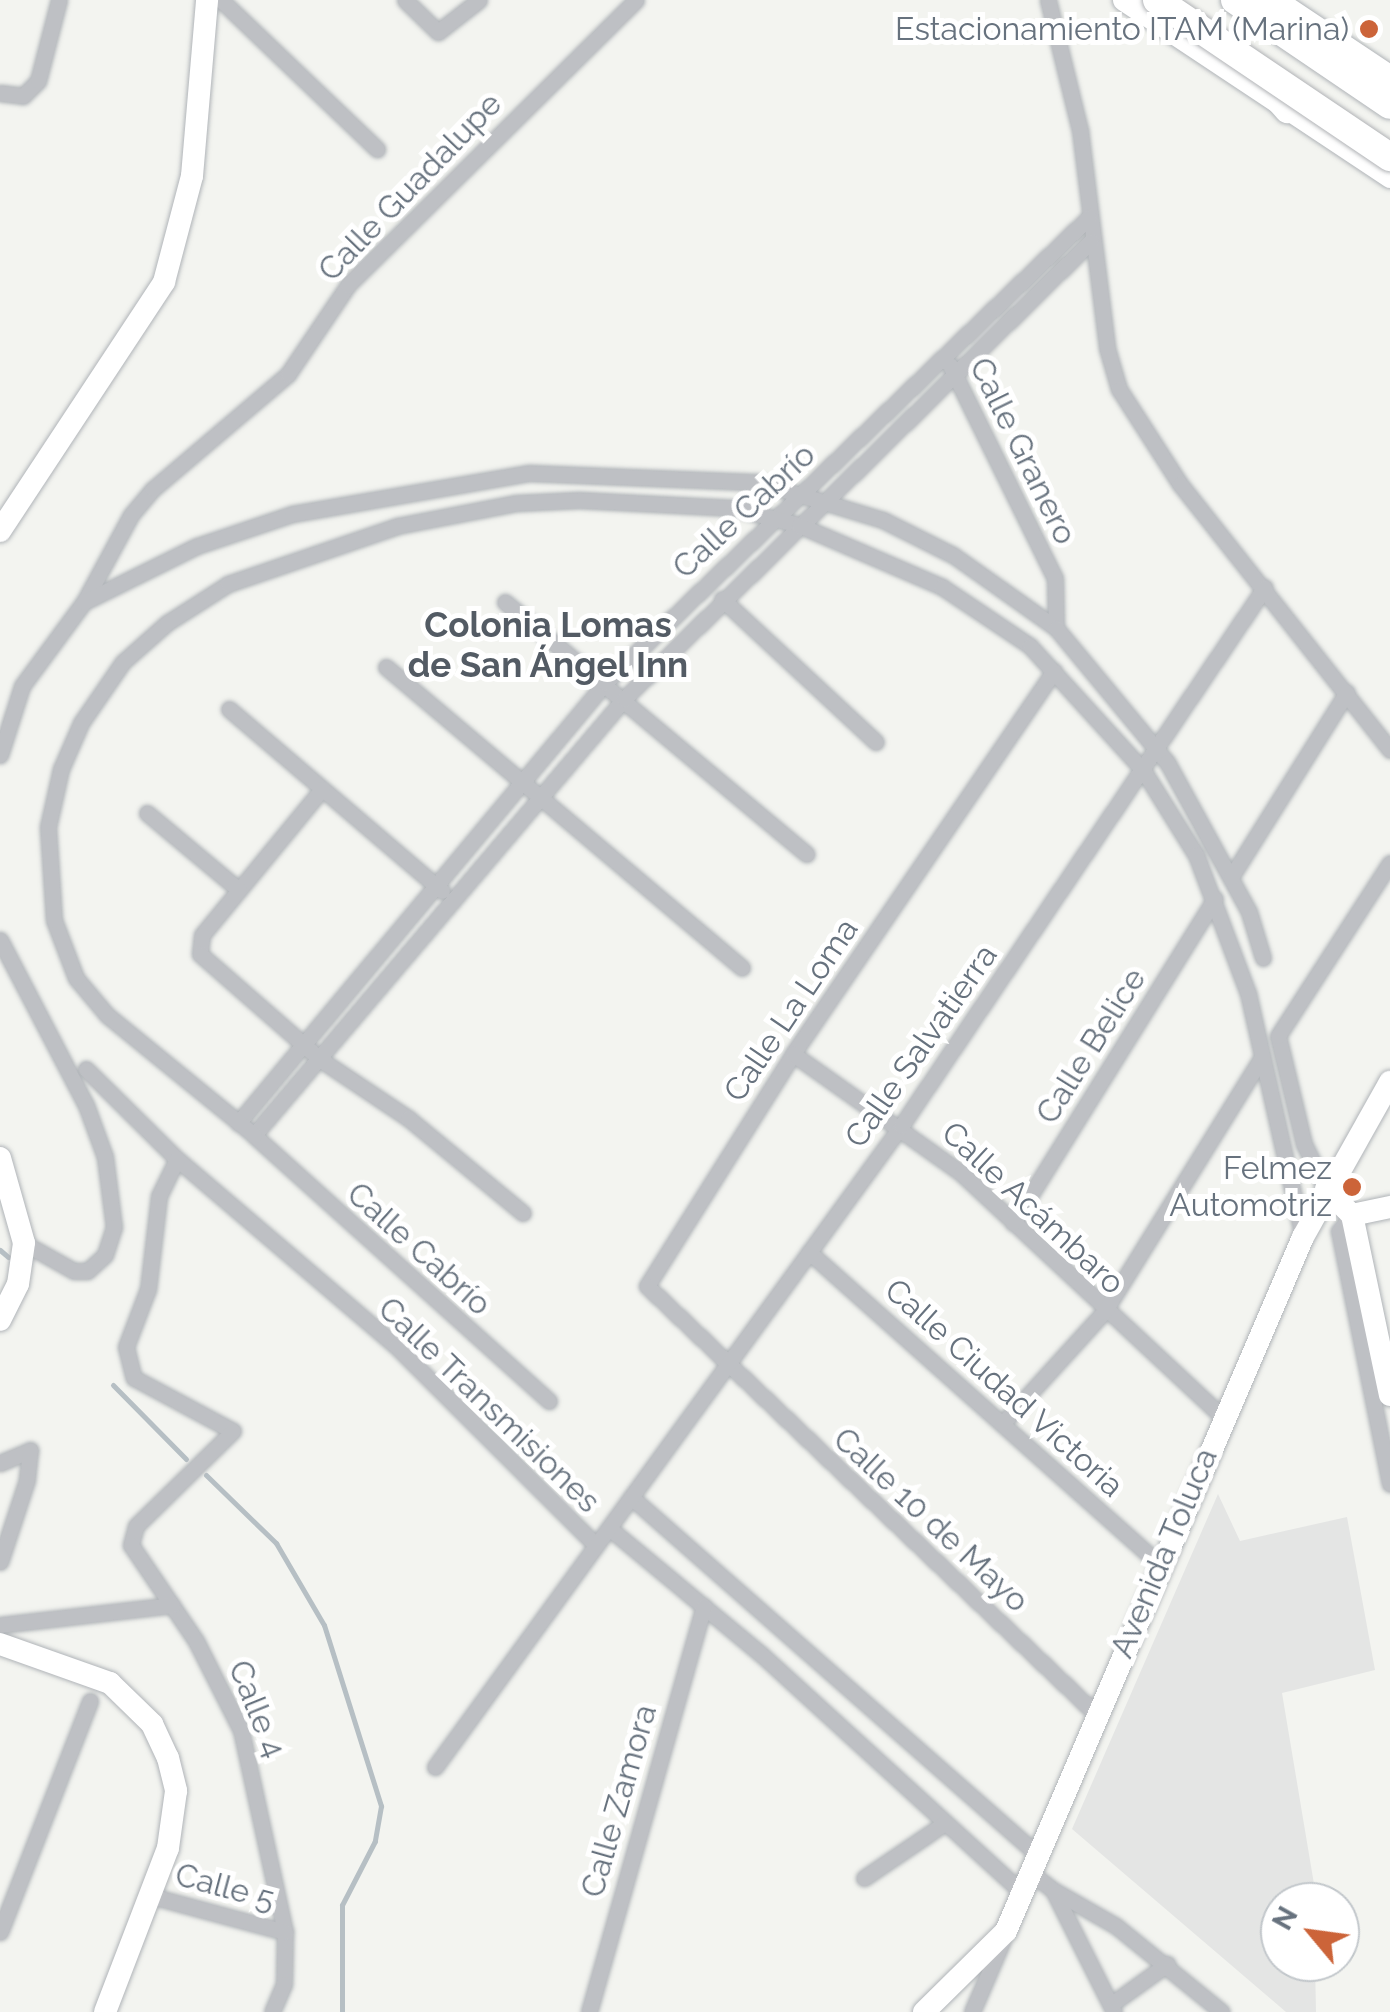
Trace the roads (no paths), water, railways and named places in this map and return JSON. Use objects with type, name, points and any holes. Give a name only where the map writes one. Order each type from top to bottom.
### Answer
[{"type":"highway","points":[[1157,0],[1390,157]]},
{"type":"highway","points":[[1178,0],[1390,142]]},
{"type":"highway","points":[[1235,0],[1390,105]]},
{"type":"highway","points":[[1270,0],[1390,80]]},
{"type":"highway","points":[[1212,22],[1288,109]]},
{"type":"main road","points":[[0,532],[164,282],[192,176],[207,0]]},
{"type":"main road","points":[[1124,0],[1390,178]]},
{"type":"main road","points":[[1290,0],[1390,67]]},
{"type":"main road","name":"Avenida Toluca","points":[[924,2012],[1006,1931],[1303,1236],[1389,1082]]},
{"type":"main road","points":[[0,1158],[24,1243],[18,1284],[0,1320]]},
{"type":"main road","points":[[1326,1189],[1352,1214],[1390,1395]]},
{"type":"main road","points":[[1352,1214],[1390,1207]]},
{"type":"main road","points":[[0,1644],[97,1676],[152,1724],[176,1792],[174,1824],[151,1896],[105,2012]]},
{"type":"street","points":[[0,93],[23,96],[38,81],[60,0]]},
{"type":"street","points":[[222,0],[377,149]]},
{"type":"street","points":[[405,0],[438,32],[479,0]]},
{"type":"street","name":"Calle Guadalupe","points":[[0,756],[22,686],[84,602],[131,515],[154,489],[288,374],[348,284],[636,0]]},
{"type":"street","points":[[1048,0],[1080,130],[1107,348],[1126,402],[1180,484],[1266,587],[1390,750]]},
{"type":"street","name":"Calle Cabrío","points":[[549,1401],[238,1123],[306,1046],[605,682],[1089,218]]},
{"type":"street","name":"Calle Cabrío","points":[[254,1136],[624,699],[1091,240]]},
{"type":"street","name":"Calle Granero","points":[[946,357],[1055,578],[1056,628]]},
{"type":"street","name":"Calle Guadalupe","points":[[84,602],[197,546],[292,514],[386,493],[566,470],[715,477],[826,500],[953,555],[1056,628],[1158,748],[1231,876],[1263,958]]},
{"type":"street","points":[[238,1123],[107,1015],[76,978],[54,920],[48,828],[61,770],[81,723],[124,662],[167,623],[228,584],[397,526],[518,503],[639,498],[777,517],[799,525],[942,587],[994,618],[1054,671],[1143,770],[1215,898],[1262,1058],[1303,1236]]},
{"type":"street","name":"Calle Salvatierra","points":[[609,1528],[902,1126],[1266,587]]},
{"type":"street","points":[[722,599],[876,742]]},
{"type":"street","points":[[505,602],[806,854]]},
{"type":"street","points":[[386,667],[742,968]]},
{"type":"street","name":"Calle La Loma","points":[[729,1366],[646,1286],[793,1054],[1054,671]]},
{"type":"street","points":[[1231,876],[1348,692]]},
{"type":"street","points":[[229,709],[452,901]]},
{"type":"street","points":[[322,789],[202,935],[198,945],[206,962],[320,1060],[408,1118],[523,1214]]},
{"type":"street","points":[[147,813],[239,890]]},
{"type":"street","points":[[1326,1189],[1304,1144],[1278,1036],[1390,863]]},
{"type":"street","name":"Calle Belice","points":[[1013,1223],[1215,898]]},
{"type":"street","points":[[1,943],[86,1105],[105,1157],[114,1227],[105,1254],[87,1271],[74,1272],[24,1243]]},
{"type":"street","name":"Calle Acámbaro","points":[[793,1054],[902,1126],[1223,1417]]},
{"type":"street","points":[[1002,1424],[1104,1312],[1262,1058]]},
{"type":"street","name":"Calle Transmisiones","points":[[86,1069],[177,1159],[196,1169],[328,1294],[396,1346],[596,1546],[609,1528],[704,1606],[945,1823],[1030,1873]]},
{"type":"street","name":"Calle 4","points":[[177,1159],[159,1196],[148,1289],[126,1346],[134,1378],[233,1430],[132,1535],[131,1545],[222,1685],[242,1730],[285,1932],[284,1984],[272,2012]]},
{"type":"street","points":[[1352,1214],[1339,1231],[1390,1484]]},
{"type":"street","name":"Calle Ciudad Victoria","points":[[809,1252],[1160,1565]]},
{"type":"street","name":"Calle 10 de Mayo","points":[[729,1366],[1096,1713]]},
{"type":"street","points":[[0,1463],[30,1450],[27,1480],[0,1562]]},
{"type":"street","name":"Calle Transmisiones","points":[[631,1497],[1030,1873]]},
{"type":"street","points":[[435,1767],[596,1546]]},
{"type":"street","points":[[0,1625],[172,1604]]},
{"type":"street","name":"Calle Zamora","points":[[589,2012],[704,1606]]},
{"type":"street","points":[[0,1932],[90,1701]]},
{"type":"street","points":[[864,1878],[945,1823]]},
{"type":"street","points":[[1030,1873],[1053,1890],[1090,1908],[1167,1964],[1222,2012]]},
{"type":"street","points":[[1053,1890],[1114,2007],[1167,1964]]},
{"type":"street","name":"Calle 5","points":[[151,1896],[285,1932]]},
{"type":"street","points":[[972,2012],[1006,1931]]},
{"type":"waterway","points":[[0,1250],[8,1257]]},
{"type":"waterway","points":[[113,1385],[186,1459]]},
{"type":"waterway","points":[[206,1475],[276,1543],[324,1625],[381,1806],[375,1841],[342,1905],[342,2012]]},
{"type":"place","name":"Estacionamiento ITAM (Marina)","points":[[1369,29]]},
{"type":"place","name":"Felmez Automotriz","points":[[1352,1187]]},
{"type":"district","name":"Colonia Lomas de San Ángel Inn","points":[[548,645]]}]
